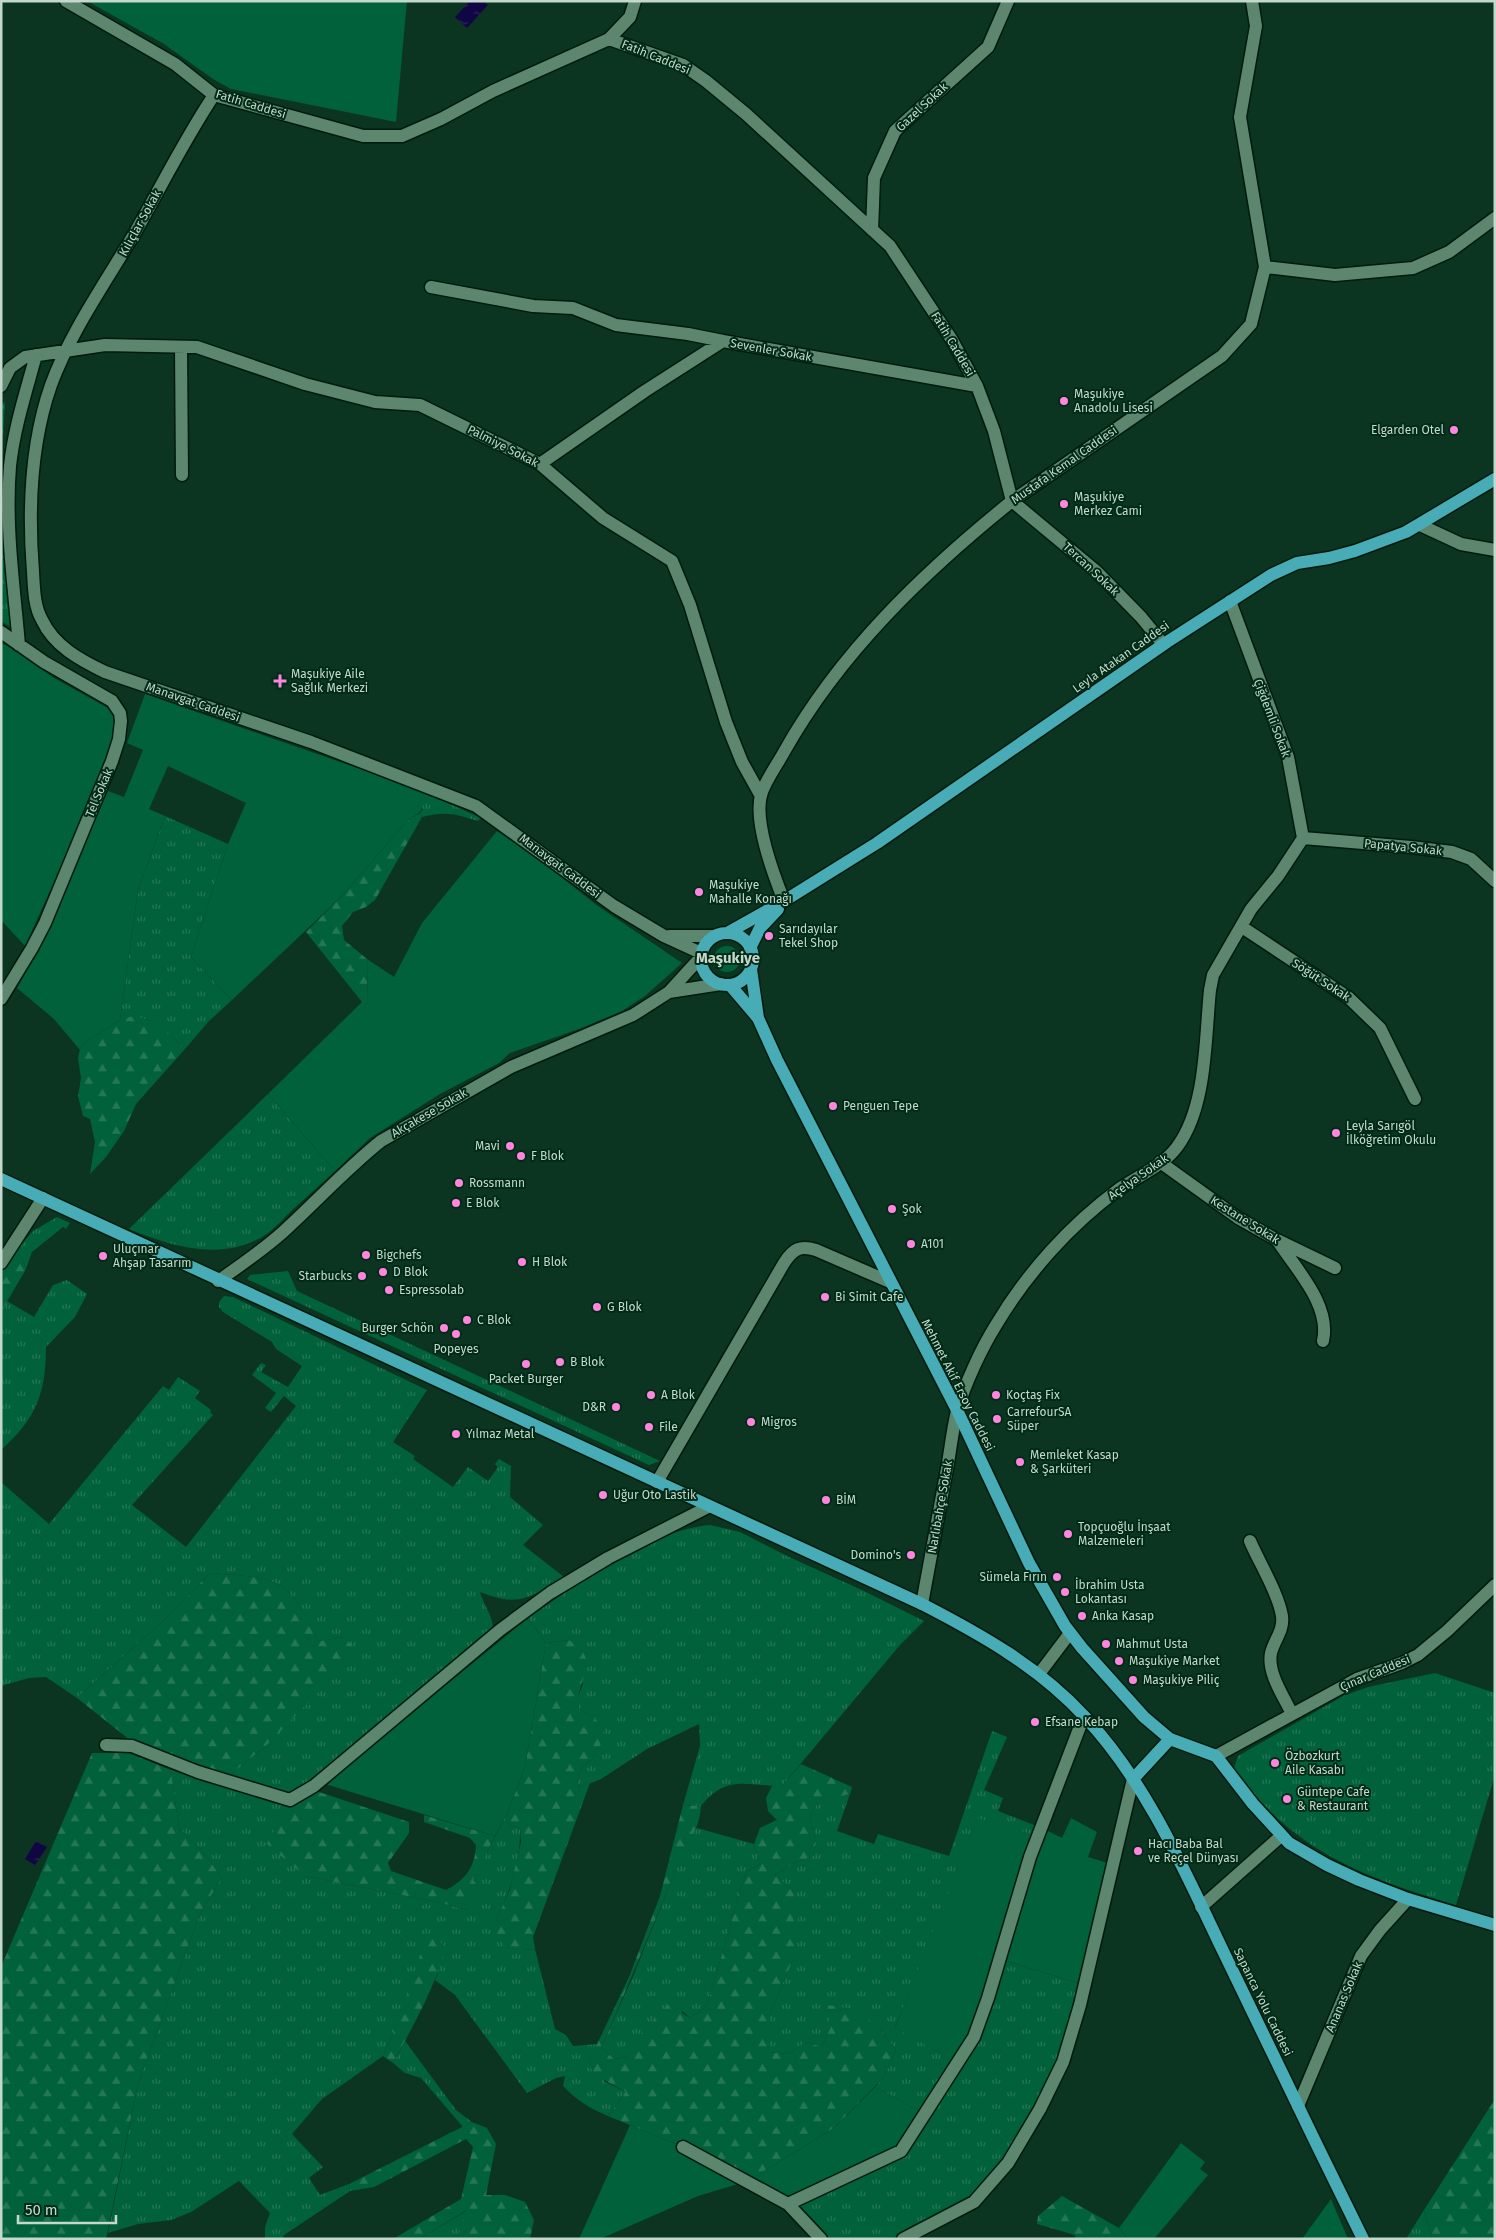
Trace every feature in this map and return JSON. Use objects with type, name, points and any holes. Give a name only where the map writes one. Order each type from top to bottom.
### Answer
[{"type":"main road","name":"Leyla Atakan Caddesi","points":[[784,901],[877,843],[1163,644],[1287,566],[1355,551],[1398,536],[1495,479]]},
{"type":"main road","points":[[758,1018],[725,984],[706,975],[701,967],[701,956],[706,941],[714,936],[729,932],[784,901]]},
{"type":"main road","points":[[750,948],[760,928],[784,901]]},
{"type":"main road","points":[[729,932],[739,936],[753,954],[751,969],[758,1018]]},
{"type":"main road","points":[[725,984],[746,977],[751,969]]},
{"type":"main road","name":"Mehmet Akif Ersoy Caddesi","points":[[758,1018],[777,1060],[890,1282],[958,1410],[1029,1563],[1049,1601],[1070,1633],[1144,1717],[1170,1739],[1216,1756]]},
{"type":"main road","name":"Sapanca Yolu Caddesi","points":[[1,1179],[218,1281],[922,1604],[972,1630],[1039,1674],[1059,1690],[1084,1716],[1133,1779],[1157,1820],[1202,1907],[1363,2239]]},
{"type":"main road","points":[[1133,1779],[1170,1739]]},
{"type":"main road","points":[[1216,1756],[1252,1804],[1281,1836],[1305,1854],[1408,1899],[1495,1924]]},
{"type":"street","name":"Fatih Caddesi","points":[[66,1],[175,64],[214,95],[363,136],[402,136],[441,119],[492,91],[609,38],[683,65],[694,71],[746,114],[890,246],[952,340],[977,386],[994,431],[1012,501]]},
{"type":"street","points":[[609,38],[630,16],[635,1]]},
{"type":"street","name":"Gazel Sokak","points":[[872,230],[874,178],[895,131],[988,47],[1008,1]]},
{"type":"street","name":"Mustafa Kemal Caddesi","points":[[761,796],[792,738],[850,656],[914,587],[1012,501],[1222,356],[1251,324],[1265,267],[1240,117],[1256,26],[1252,1]]},
{"type":"street","name":"Kılıçlar Sokak","points":[[66,352],[196,120],[214,95]]},
{"type":"street","points":[[1265,267],[1335,275],[1413,268],[1449,252],[1495,218]]},
{"type":"street","points":[[431,287],[533,306],[573,308],[600,321],[616,325],[688,334],[723,341]]},
{"type":"street","name":"Sevenler Sokak","points":[[540,464],[645,391],[723,341],[977,386]]},
{"type":"street","name":"Palmiye Sokak","points":[[66,352],[105,345],[197,348],[305,384],[375,402],[420,405],[540,464],[602,518],[672,561],[690,605],[726,722],[742,762],[761,796]]},
{"type":"street","points":[[181,347],[182,475]]},
{"type":"street","points":[[1,386],[10,368],[18,362],[36,355],[66,352]]},
{"type":"street","name":"Manavgat Caddesi","points":[[66,352],[51,386],[42,420],[34,465],[30,518],[36,607],[42,621],[59,644],[73,655],[105,672],[311,742],[476,806],[614,906],[701,956]]},
{"type":"street","points":[[19,645],[10,538],[9,490],[17,422],[36,355]]},
{"type":"street","name":"Tercan Sokak","points":[[1012,501],[1096,571],[1141,617],[1163,644]]},
{"type":"street","points":[[1420,524],[1461,544],[1495,550]]},
{"type":"street","name":"Çiğdemli Sokak","points":[[1230,601],[1288,757],[1303,838]]},
{"type":"street","name":"Tel Sokak","points":[[1,632],[72,680],[112,701],[120,713],[121,730],[112,761],[45,923],[1,999]]},
{"type":"street","points":[[761,796],[764,839],[784,901]]},
{"type":"street","name":"Papatya Sokak","points":[[1303,838],[1411,846],[1452,852],[1471,860],[1495,881]]},
{"type":"street","name":"Açelya Sokak","points":[[958,1410],[979,1357],[995,1326],[1032,1273],[1085,1216],[1178,1147],[1194,1113],[1201,1081],[1213,975],[1252,909],[1278,876],[1303,838]]},
{"type":"street","name":"Söğüt Sokak","points":[[1242,927],[1342,992],[1373,1020],[1380,1028],[1415,1099]]},
{"type":"street","points":[[664,936],[714,936]]},
{"type":"street","points":[[669,992],[701,956]]},
{"type":"street","points":[[669,992],[725,984]]},
{"type":"street","name":"Akçakese Sokak","points":[[218,1281],[282,1233],[363,1156],[398,1130],[511,1067],[612,1025],[669,992]]},
{"type":"street","name":"Kestane Sokak","points":[[1160,1162],[1238,1218],[1277,1240],[1335,1268]]},
{"type":"street","points":[[1,1263],[43,1198]]},
{"type":"street","points":[[1277,1240],[1312,1293],[1322,1314],[1325,1330],[1323,1341]]},
{"type":"street","points":[[657,1482],[784,1263],[796,1248],[804,1247],[816,1250],[890,1282]]},
{"type":"street","name":"Narlıbahçe Sokak","points":[[922,1604],[958,1410]]},
{"type":"street","points":[[106,1745],[132,1746],[198,1772],[290,1800],[314,1786],[500,1630],[550,1592],[608,1558],[708,1507]]},
{"type":"street","points":[[1250,1542],[1280,1607],[1282,1625],[1270,1662],[1272,1671],[1292,1714]]},
{"type":"street","name":"Çınar Caddesi","points":[[1216,1756],[1356,1679],[1402,1663],[1418,1655],[1447,1631],[1495,1585]]},
{"type":"street","points":[[1039,1674],[1070,1633]]},
{"type":"street","points":[[788,2204],[901,2151],[974,2037],[988,1998],[1030,1857],[1084,1716]]},
{"type":"street","points":[[903,2239],[974,2202],[1008,2163],[1040,2109],[1063,2062],[1080,2005],[1133,1779]]},
{"type":"street","points":[[1202,1907],[1281,1836]]},
{"type":"street","name":"Ananas Sokak","points":[[1298,2106],[1361,1956],[1380,1930],[1408,1899]]},
{"type":"street","points":[[683,2147],[788,2204],[821,2239]]},
{"type":"green space","points":[[87,1],[407,1],[396,122],[231,89],[213,79],[164,44]]},
{"type":"green space","points":[[5,402],[1,473],[1,404]]},
{"type":"green space","points":[[1,520],[12,628],[1,621]]},
{"type":"green space","points":[[1,644],[6,645],[54,678],[108,708],[115,718],[117,727],[83,818],[25,946],[1,920]]},
{"type":"green space","points":[[145,694],[415,788],[421,799],[422,807],[419,813],[408,820],[341,897],[232,1000],[191,957],[228,844],[246,803],[168,766],[149,809],[165,816],[138,890],[120,1020],[81,1045],[80,1050],[54,1019],[17,988],[39,949],[108,791],[124,797],[143,750],[127,743]]},
{"type":"green space","points":[[415,788],[481,818],[478,821],[457,815],[444,814],[422,817],[420,813],[423,809]]},
{"type":"green space","points":[[420,813],[422,817],[375,900],[366,907],[353,912],[342,926],[344,940],[367,959],[368,1004],[362,1002],[306,932],[341,897],[408,820]]},
{"type":"green space","points":[[165,816],[228,844],[191,957],[232,1000],[208,1022],[185,1049],[163,1028],[149,1020],[131,1018],[120,1020],[138,890]]},
{"type":"green space","points":[[497,831],[530,852],[595,904],[682,963],[645,996],[622,1011],[579,1029],[510,1053],[499,1063],[440,1094],[370,1138],[335,1171],[268,1094],[362,1002],[368,1004],[367,959],[394,977],[422,923]]},
{"type":"green space","points":[[727,946],[736,950],[740,959],[736,968],[727,972],[718,968],[714,959],[718,950]]},
{"type":"green space","points":[[133,1016],[158,1023],[185,1049],[136,1104],[124,1131],[106,1157],[90,1174],[95,1142],[90,1119],[83,1116],[78,1096],[81,1078],[78,1058],[81,1045],[120,1020]]},
{"type":"green space","points":[[268,1094],[335,1171],[268,1233],[234,1248],[217,1250],[181,1246],[129,1229]]},
{"type":"green space","points":[[57,1217],[70,1223],[66,1229],[63,1227],[32,1252],[26,1269],[22,1257],[15,1252],[33,1231]]},
{"type":"green space","points":[[15,1252],[22,1257],[26,1269],[1,1312],[1,1271]]},
{"type":"green space","points":[[288,1271],[297,1291],[660,1461],[649,1465],[247,1279],[250,1275]]},
{"type":"green space","points":[[67,1280],[87,1294],[75,1317],[46,1347],[44,1378],[37,1404],[23,1427],[1,1450],[1,1312],[7,1301],[34,1317],[53,1285]]},
{"type":"green space","points":[[224,1296],[233,1297],[427,1390],[393,1442],[415,1456],[413,1459],[453,1487],[468,1467],[488,1481],[498,1467],[495,1464],[499,1459],[511,1466],[510,1497],[543,1525],[523,1545],[564,1577],[533,1595],[515,1600],[494,1597],[480,1592],[491,1618],[493,1628],[302,1788],[288,1794],[229,1776],[268,1744],[345,1637],[319,1641],[299,1607],[279,1584],[250,1576],[210,1573],[163,1621],[77,1698],[46,1677],[29,1678],[1,1686],[1,1482],[49,1524],[163,1386],[169,1390],[178,1377],[200,1391],[195,1398],[211,1410],[210,1412],[213,1415],[132,1505],[186,1547],[296,1406],[284,1396],[271,1412],[265,1408],[276,1393],[252,1375],[261,1363],[266,1365],[261,1372],[288,1387],[302,1366],[276,1349],[272,1342],[223,1312],[219,1307],[219,1302]]},
{"type":"green space","points":[[710,1525],[740,1532],[924,1621],[900,1645],[782,1786],[737,1784],[719,1789],[701,1806],[683,1805],[700,1746],[699,1724],[647,1749],[601,1779],[579,1788],[577,1779],[583,1767],[597,1754],[593,1717],[579,1709],[577,1700],[583,1684],[569,1640],[546,1643],[528,1618],[591,1575],[639,1548],[687,1529]]},
{"type":"green space","points":[[210,1573],[250,1576],[279,1584],[295,1601],[319,1641],[345,1637],[357,1652],[268,1744],[229,1776],[130,1740],[77,1698],[163,1621]]},
{"type":"green space","points":[[528,1618],[546,1643],[525,1767],[507,1814],[495,1836],[325,1784]]},
{"type":"green space","points":[[569,1640],[580,1648],[585,1656],[585,1672],[578,1699],[579,1709],[593,1717],[604,1728],[603,1738],[597,1754],[583,1767],[577,1779],[579,1788],[590,1783],[533,1937],[535,1949],[523,1950],[504,1946],[497,1936],[496,1921],[510,1889],[521,1842],[520,1829],[507,1823],[507,1814],[525,1767],[546,1643]]},
{"type":"green space","points":[[1435,1673],[1495,1693],[1495,1775],[1456,1905],[1391,1884],[1332,1857],[1305,1840],[1280,1820],[1256,1796],[1234,1768],[1238,1756],[1343,1696],[1368,1687]]},
{"type":"green space","points":[[992,1731],[1007,1737],[984,1790],[1003,1798],[998,1811],[1042,1828],[928,1948],[895,2027],[1000,1959],[1085,1985],[1040,2109],[974,2202],[903,2239],[821,2239],[788,2204],[925,2114],[875,2087],[883,2078],[896,2050],[880,2029],[830,2028],[822,2047],[806,2042],[788,2054],[770,2052],[770,2013],[792,1962],[794,1892],[775,1875],[792,1864],[813,1856],[816,1843],[810,1816],[819,1800],[850,1794],[837,1831],[874,1844],[878,1834],[949,1856]]},
{"type":"green space","points":[[92,1753],[129,1753],[171,1770],[179,1828],[200,1849],[222,1877],[199,1916],[138,2084],[106,2239],[1,2239],[1,1967]]},
{"type":"green space","points":[[801,1764],[852,1787],[850,1794],[819,1801],[810,1816],[816,1843],[813,1856],[792,1864],[775,1875],[794,1892],[799,1910],[792,1962],[770,2013],[770,2052],[788,2054],[806,2042],[822,2047],[830,2028],[827,2005],[855,2009],[880,2029],[896,2050],[883,2078],[834,2128],[748,2181],[683,2147],[608,2116],[626,2092],[593,2074],[589,2061],[629,1977],[660,1896],[683,1805],[701,1806],[698,1823],[676,1870],[601,2047],[614,2059],[627,2057],[636,2039],[671,2001],[682,2000],[682,2013],[690,2018],[707,2006],[746,1871],[760,1865],[754,1844],[760,1828],[777,1820],[768,1811],[766,1798],[772,1786],[782,1786]]},
{"type":"green space","points":[[171,1770],[287,1805],[305,1876],[437,1902],[467,1910],[473,1880],[507,1814],[507,1823],[520,1829],[520,1841],[513,1876],[496,1921],[523,1950],[535,1949],[555,2029],[566,2035],[573,2046],[598,2044],[589,2061],[605,2082],[626,2092],[608,2116],[584,2104],[568,2091],[563,2086],[565,2076],[556,2078],[527,2093],[455,1995],[435,1980],[439,1972],[397,2025],[383,2056],[322,2099],[292,2134],[323,2167],[309,2178],[320,2195],[349,2184],[350,2191],[284,2235],[282,2239],[265,2239],[265,2227],[270,2213],[239,2181],[191,2212],[171,2220],[138,2224],[108,2233],[138,2084],[199,1916],[222,1877],[200,1849],[179,1828]]},
{"type":"green space","points":[[316,1791],[409,1822],[409,1833],[388,1863],[391,1871],[446,1890],[459,1882],[468,1872],[474,1860],[476,1845],[470,1838],[424,1822],[424,1815],[495,1836],[473,1880],[479,1887],[467,1910],[437,1902],[305,1876],[267,1844],[287,1805],[297,1803]]},
{"type":"green space","points":[[977,1818],[1038,1836],[1042,1828],[1062,1838],[1071,1818],[1097,1832],[1088,1857],[1114,1865],[1085,1985],[1000,1959],[958,2063],[895,2028]]},
{"type":"green space","points":[[697,1828],[754,1844],[760,1865],[746,1871],[707,2006],[690,2018],[671,2001],[637,2039],[627,2057],[614,2059],[601,2047],[632,1979],[682,1854]]},
{"type":"green space","points":[[427,1934],[437,1938],[446,1948],[429,1993],[393,2063],[383,2056],[397,2025]]},
{"type":"green space","points":[[405,2041],[456,2110],[472,2122],[463,2127],[421,2078],[405,2073],[393,2063]]},
{"type":"green space","points":[[875,2087],[925,2114],[901,2151],[788,2204],[748,2181],[834,2128]]},
{"type":"green space","points":[[1495,2099],[1495,2239],[1432,2239],[1424,2210]]},
{"type":"green space","points":[[472,2122],[487,2128],[496,2144],[486,2195],[505,2195],[525,2202],[534,2220],[530,2239],[457,2239],[467,2210],[419,2239],[393,2239],[461,2199],[473,2147],[466,2139],[374,2187],[350,2191],[349,2184]]},
{"type":"green space","points":[[630,2125],[683,2147],[748,2181],[698,2196],[600,2239],[579,2239]]},
{"type":"green space","points":[[1181,2143],[1205,2162],[1200,2169],[1208,2175],[1154,2239],[1128,2239],[1119,2228]]},
{"type":"green space","points":[[1062,2196],[1119,2228],[1128,2239],[1075,2239],[1075,2235],[1037,2224],[1038,2216]]},
{"type":"green space","points":[[1331,2199],[1348,2239],[1302,2239]]},
{"type":"green space","points":[[468,2210],[457,2239],[419,2239]]},
{"type":"green space","points":[[1424,2210],[1432,2239],[1406,2239]]},
{"type":"water","points":[[470,1],[483,1],[488,5],[467,28],[455,17]]},
{"type":"water","points":[[36,1841],[47,1847],[35,1865],[25,1859]]},
{"type":"place","name":"Maşukiye Anadolu Lisesi","points":[[1064,401]]},
{"type":"place","name":"Elgarden Otel","points":[[1454,430]]},
{"type":"place","name":"Maşukiye Merkez Cami","points":[[1064,504]]},
{"type":"place","name":"Maşukiye Aile Sağlık Merkezi","points":[[280,681]]},
{"type":"place","name":"Maşukiye Mahalle Konağı","points":[[699,892]]},
{"type":"place","name":"Sarıdayılar Tekel Shop","points":[[769,936]]},
{"type":"place","name":"Penguen Tepe","points":[[833,1106]]},
{"type":"place","name":"Leyla Sarıgöl İlköğretim Okulu","points":[[1336,1133]]},
{"type":"place","name":"Mavi","points":[[510,1146]]},
{"type":"place","name":"F Blok","points":[[521,1156]]},
{"type":"place","name":"Rossmann","points":[[459,1183]]},
{"type":"place","name":"E Blok","points":[[456,1203]]},
{"type":"place","name":"Şok","points":[[892,1209]]},
{"type":"place","name":"A101","points":[[911,1244]]},
{"type":"place","name":"Bigchefs","points":[[366,1255]]},
{"type":"place","name":"Uluçınar Ahşap Tasarım","points":[[103,1256]]},
{"type":"place","name":"H Blok","points":[[522,1262]]},
{"type":"place","name":"D Blok","points":[[383,1272]]},
{"type":"place","name":"Starbucks","points":[[362,1276]]},
{"type":"place","name":"Espressolab","points":[[389,1290]]},
{"type":"place","name":"Bi Simit Cafe","points":[[825,1297]]},
{"type":"place","name":"G Blok","points":[[597,1307]]},
{"type":"place","name":"C Blok","points":[[467,1320]]},
{"type":"place","name":"Burger Schön","points":[[444,1328]]},
{"type":"place","name":"Popeyes","points":[[456,1334]]},
{"type":"place","name":"B Blok","points":[[560,1362]]},
{"type":"place","name":"Packet Burger","points":[[526,1364]]},
{"type":"place","name":"A Blok","points":[[651,1395]]},
{"type":"place","name":"Koçtaş Fix","points":[[996,1395]]},
{"type":"place","name":"D&R","points":[[616,1407]]},
{"type":"place","name":"CarrefourSA Süper","points":[[997,1419]]},
{"type":"place","name":"Migros","points":[[751,1422]]},
{"type":"place","name":"File","points":[[649,1427]]},
{"type":"place","name":"Yılmaz Metal","points":[[456,1434]]},
{"type":"place","name":"Memleket Kasap & Şarküteri","points":[[1020,1462]]},
{"type":"place","name":"Uğur Oto Lastik","points":[[603,1495]]},
{"type":"place","name":"BİM","points":[[826,1500]]},
{"type":"place","name":"Topçuoğlu İnşaat Malzemeleri","points":[[1068,1534]]},
{"type":"place","name":"Domino's","points":[[911,1555]]},
{"type":"place","name":"Sümela Fırın","points":[[1057,1577]]},
{"type":"place","name":"İbrahim Usta Lokantası","points":[[1065,1592]]},
{"type":"place","name":"Anka Kasap","points":[[1082,1616]]},
{"type":"place","name":"Mahmut Usta","points":[[1106,1644]]},
{"type":"place","name":"Maşukiye Market","points":[[1119,1661]]},
{"type":"place","name":"Maşukiye Piliç","points":[[1133,1680]]},
{"type":"place","name":"Efsane Kebap","points":[[1035,1722]]},
{"type":"place","name":"Özbozkurt Aile Kasabı","points":[[1275,1763]]},
{"type":"place","name":"Güntepe Cafe & Restaurant","points":[[1287,1799]]},
{"type":"place","name":"Hacı Baba Bal ve Reçel Dünyası","points":[[1138,1851]]},
{"type":"district","name":"Maşukiye","points":[[728,958]]}]
